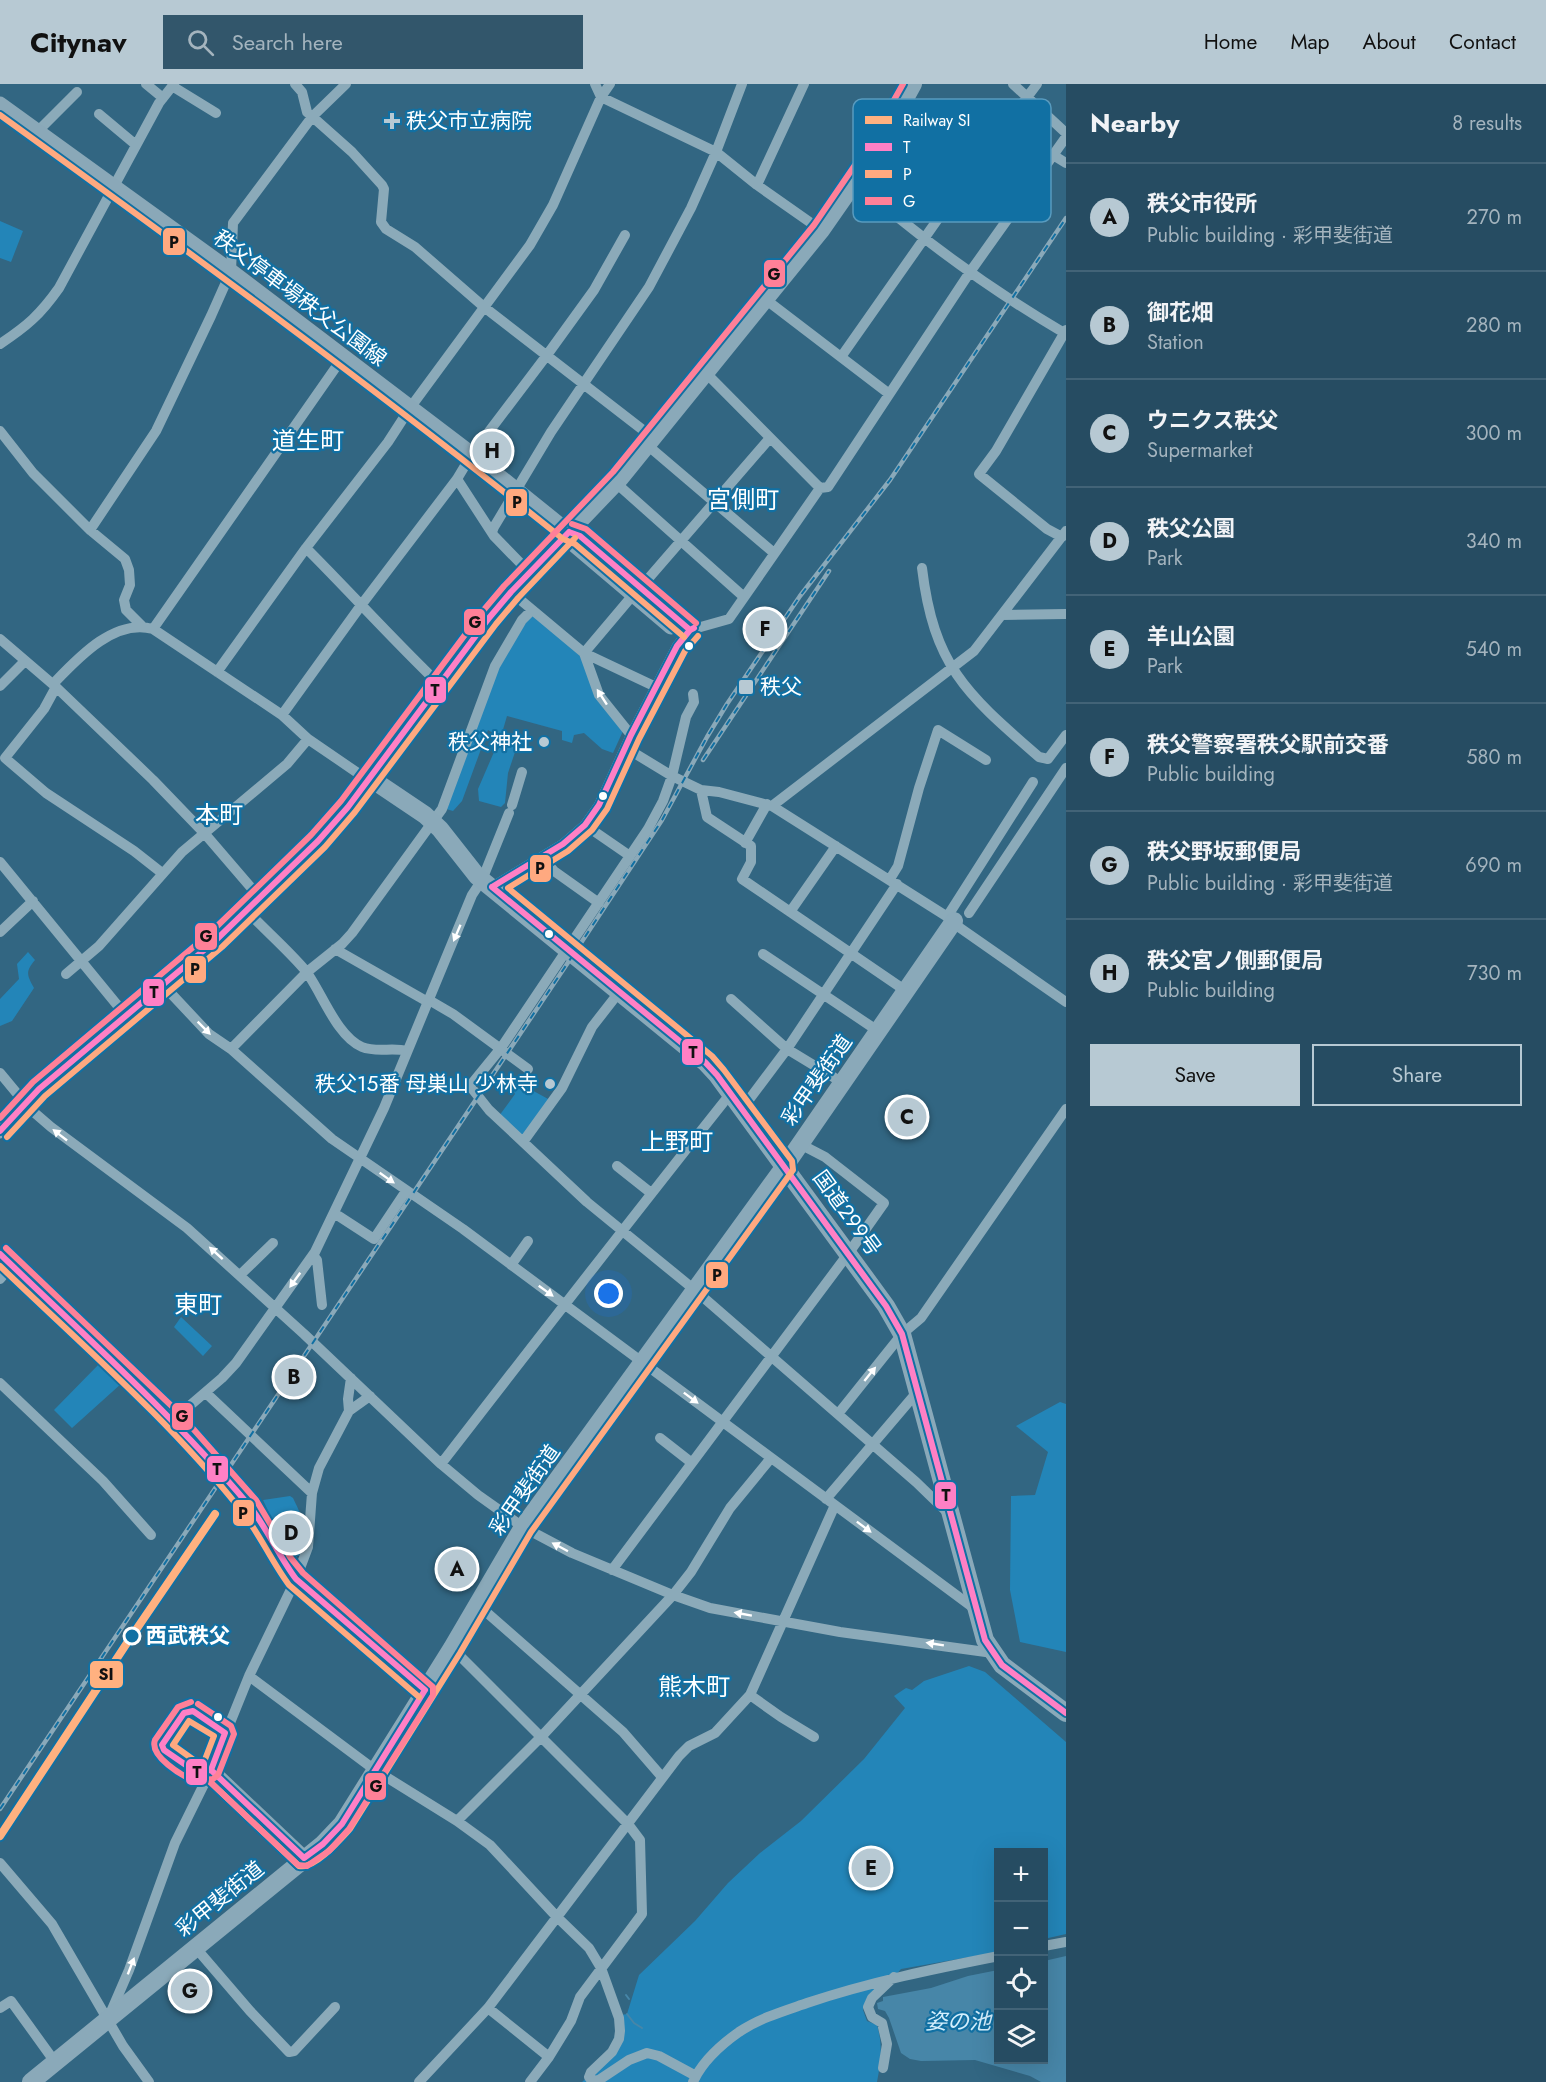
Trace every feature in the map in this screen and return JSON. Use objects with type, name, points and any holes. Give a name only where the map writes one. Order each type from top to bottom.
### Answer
[{"type":"highway","points":[[904,99],[913,84]]},
{"type":"highway","points":[[369,779],[489,618],[529,572],[616,483],[821,230],[853,186]]},
{"type":"highway","name":"国道299号","points":[[369,779],[418,809],[432,821],[487,884],[705,1062],[731,1093],[886,1306],[903,1334],[975,1610],[985,1640],[993,1653],[1014,1674],[1066,1713]]},
{"type":"highway","name":"彩甲斐街道","points":[[31,2082],[323,1844],[342,1824],[452,1648],[524,1527],[785,1166],[956,918]]},
{"type":"main road","name":"秩父停車場秩父公園線","points":[[0,104],[231,271],[472,454],[569,532],[580,536],[637,591],[687,634]]},
{"type":"main road","points":[[0,1131],[24,1103],[164,986],[247,911],[337,821],[369,779]]},
{"type":"main road","points":[[211,1770],[304,1858]]},
{"type":"street","points":[[146,84],[163,98]]},
{"type":"street","points":[[295,84],[302,92],[307,112],[352,152],[382,185],[384,189],[381,222],[386,229],[414,247],[484,307],[584,384],[649,440],[714,503],[774,553]]},
{"type":"street","points":[[90,530],[156,430],[231,271],[233,223],[312,117],[346,84]]},
{"type":"street","points":[[595,84],[601,97],[716,152],[756,185],[821,230]]},
{"type":"street","points":[[217,672],[306,548],[388,442],[410,408],[530,245],[553,205],[601,97],[610,84]]},
{"type":"street","points":[[492,532],[550,432],[650,287],[716,152],[742,84]]},
{"type":"street","points":[[756,185],[804,84]]},
{"type":"street","points":[[1013,84],[1028,97],[1037,84]]},
{"type":"street","points":[[0,344],[29,324],[44,310],[136,145],[173,85],[216,113]]},
{"type":"street","points":[[37,132],[77,92]]},
{"type":"street","points":[[99,114],[136,145]]},
{"type":"street","points":[[1051,120],[1066,135],[1051,158]]},
{"type":"street","points":[[1053,155],[1066,163]]},
{"type":"street","points":[[745,843],[770,805],[974,651],[1064,534],[1047,529],[979,474],[996,451],[1066,332],[970,272],[903,222]]},
{"type":"street","points":[[841,357],[935,222]]},
{"type":"street","points":[[173,1420],[206,1393],[236,1363],[313,1255],[384,1107],[472,895],[487,884],[563,844],[585,825],[599,805],[656,687],[687,634],[729,619],[820,488],[828,487],[888,393],[1005,222]]},
{"type":"street","points":[[282,715],[594,290],[625,235]]},
{"type":"street","points":[[765,299],[888,393]]},
{"type":"street","points":[[147,628],[343,357]]},
{"type":"street","points":[[706,373],[820,488]]},
{"type":"street","points":[[2,438],[90,530],[125,559],[129,570],[130,585],[124,600],[126,610],[147,628],[282,715],[308,739],[369,779]]},
{"type":"street","points":[[584,653],[770,438]]},
{"type":"street","points":[[457,479],[492,532],[529,572]]},
{"type":"street","points":[[616,483],[744,597]]},
{"type":"street","points":[[306,548],[440,685]]},
{"type":"street","points":[[922,568],[930,615],[942,651],[967,690],[984,709],[1039,757],[1048,759],[1066,735]]},
{"type":"street","points":[[511,592],[584,653],[656,687]]},
{"type":"street","points":[[231,1049],[307,972],[352,933],[432,821],[444,803],[495,666],[522,620],[532,610]]},
{"type":"street","points":[[1002,615],[1066,614]]},
{"type":"street","points":[[147,628],[123,629],[86,650],[55,685],[45,709],[5,758],[46,793],[134,851],[162,873]]},
{"type":"street","points":[[0,639],[55,685],[153,780],[205,834],[260,898]]},
{"type":"street","points":[[584,653],[599,695],[632,735]]},
{"type":"street","points":[[0,686],[25,661]]},
{"type":"street","points":[[693,694],[694,702],[686,717],[672,776],[663,801],[648,829],[501,1048],[470,1086],[489,1110],[587,1203],[696,1291],[872,1443],[952,1516]]},
{"type":"street","points":[[742,1109],[788,1049],[851,953],[893,882],[938,730],[986,760]]},
{"type":"street","points":[[66,974],[99,945],[182,852],[287,764],[308,739]]},
{"type":"street","points":[[626,748],[672,776],[701,790],[719,792],[770,805],[893,882],[956,918],[1066,1002]]},
{"type":"street","points":[[956,918],[1066,768]]},
{"type":"street","points":[[487,884],[522,772]]},
{"type":"street","points":[[956,918],[1033,783]]},
{"type":"street","points":[[701,790],[707,817],[751,846],[751,862],[742,879],[906,992]]},
{"type":"street","points":[[585,825],[630,856]]},
{"type":"street","points":[[790,912],[836,846]]},
{"type":"street","points":[[542,857],[554,871],[600,903]]},
{"type":"street","points":[[0,862],[127,1017]]},
{"type":"street","points":[[0,932],[33,901]]},
{"type":"street","points":[[247,911],[307,972],[325,1005],[346,1033],[360,1046],[382,1051],[398,1049],[407,1051]]},
{"type":"street","points":[[335,949],[453,1014],[528,1069]]},
{"type":"street","points":[[763,954],[878,1031]]},
{"type":"street","points":[[164,986],[208,1034],[231,1049],[303,1114],[360,1159],[463,1228],[975,1610]]},
{"type":"street","points":[[523,1142],[562,1088],[592,1027],[620,991]]},
{"type":"street","points":[[731,999],[788,1049],[843,1083]]},
{"type":"street","points":[[0,1073],[24,1103],[66,1140],[188,1228],[441,1464],[478,1495],[524,1527],[569,1551],[612,1570],[710,1608],[840,1632],[993,1653]]},
{"type":"street","points":[[441,1464],[731,1093]]},
{"type":"street","points":[[838,1414],[903,1334],[921,1318],[1066,1109]]},
{"type":"street","points":[[612,1570],[884,1203],[825,1157],[800,1144]]},
{"type":"street","points":[[617,1166],[651,1193]]},
{"type":"street","points":[[334,1213],[374,1239],[406,1191]]},
{"type":"street","points":[[511,1265],[528,1241]]},
{"type":"street","points":[[240,1275],[273,1243]]},
{"type":"street","points":[[0,1254],[173,1420],[256,1514],[279,1557],[296,1579],[425,1690]]},
{"type":"street","points":[[313,1255],[317,1260],[322,1305]]},
{"type":"street","points":[[0,1279],[12,1265]]},
{"type":"street","points":[[349,1411],[351,1378]]},
{"type":"street","points":[[0,1383],[103,1481],[152,1535]]},
{"type":"street","points":[[419,2082],[488,2008],[662,1777],[689,1746],[715,1733],[750,1695],[784,1621],[831,1502],[872,1443],[918,1391]]},
{"type":"street","points":[[206,1393],[312,1493]]},
{"type":"street","points":[[108,2019],[129,1970],[175,1843],[211,1770],[249,1676],[296,1579],[308,1547],[312,1493],[319,1468],[349,1411],[370,1396]]},
{"type":"street","points":[[660,1438],[692,1463]]},
{"type":"street","points":[[458,1821],[541,1737],[673,1595],[691,1572],[730,1508],[771,1458]]},
{"type":"street","points":[[477,1604],[623,1732],[662,1777]]},
{"type":"street","points":[[452,1648],[628,1824],[640,1840],[642,1914],[580,1997],[571,2021],[549,2057],[530,2082]]},
{"type":"street","points":[[249,1676],[375,1770],[458,1821],[490,1845],[589,1948],[601,1968],[619,2018],[621,2031],[612,2052],[591,2072],[589,2077],[592,2081],[599,2080],[629,2060],[647,2053],[660,2056],[694,2079],[720,2047],[750,2026],[779,2013],[856,1987],[894,1977],[994,1957]]},
{"type":"street","points":[[750,1695],[814,1737]]},
{"type":"street","points":[[0,1863],[52,1924],[123,2046],[149,2082]]},
{"type":"street","points":[[1048,1945],[1066,1942]]},
{"type":"street","points":[[195,1947],[289,2052],[294,2051],[335,2007]]},
{"type":"street","points":[[883,2068],[887,2044],[885,2033],[882,2023],[872,2017],[868,2007],[872,1998],[894,1977]]},
{"type":"street","points":[[0,2008],[11,2001],[55,2062]]},
{"type":"street","points":[[488,2008],[549,2057]]},
{"type":"shaded area","points":[[0,221],[23,231],[11,262],[0,258]]},
{"type":"shaded area","points":[[530,616],[535,616],[584,659],[623,731],[613,753],[602,749],[584,733],[574,735],[572,743],[562,740],[562,731],[507,716],[502,733],[516,741],[508,773],[505,803],[501,807],[479,801],[478,789],[494,752],[498,750],[503,739],[488,730],[462,801],[453,811],[446,809],[497,669]]},
{"type":"shaded area","points":[[28,952],[35,960],[28,974],[34,988],[12,1021],[0,1026],[0,999],[19,979],[17,964]]},
{"type":"shaded area","points":[[517,1082],[550,1100],[523,1137],[499,1116],[515,1094],[513,1090]]},
{"type":"shaded area","points":[[181,1317],[212,1346],[203,1356],[174,1327]]},
{"type":"shaded area","points":[[101,1362],[122,1383],[72,1428],[54,1410]]},
{"type":"shaded area","points":[[1060,1402],[1066,1404],[1066,1652],[1020,1642],[1010,1590],[1011,1496],[1035,1495],[1048,1452],[1016,1426]]},
{"type":"shaded area","points":[[290,1496],[297,1507],[303,1526],[301,1556],[297,1556],[297,1560],[282,1541],[263,1500]]},
{"type":"shaded area","points":[[969,1666],[985,1672],[1066,1742],[1066,1934],[1048,1938],[1048,1848],[994,1848],[994,1953],[901,1969],[888,1984],[866,2000],[863,2010],[867,2021],[877,2025],[881,2047],[877,2082],[582,2082],[608,2058],[621,2015],[627,2014],[639,1975],[695,1921],[728,1883],[760,1853],[801,1821],[864,1759],[905,1708],[894,1696],[906,1688],[912,1690],[924,1681]]},
{"type":"water","name":"姿の池","points":[[1066,1956],[1066,2082],[1041,2082],[1030,2076],[975,2060],[921,2061],[910,2059],[901,2053],[885,2011],[878,2009],[877,2003],[883,2001],[883,1997],[931,1988],[968,1976],[994,1971],[994,2064],[1048,2064],[1048,1960]]},
{"type":"waterway","points":[[626,1995],[629,1999]]},
{"type":"waterway","points":[[627,2014],[634,2023],[642,2028]]},
{"type":"railway","points":[[0,1809],[662,820],[727,704],[800,596],[890,480],[1066,218]]},
{"type":"railway","points":[[703,760],[829,571]]},
{"type":"rail line","name":"SI","points":[[0,1836],[215,1514]]},
{"type":"transit line","name":"G","points":[[895,99],[903,84]]},
{"type":"transit line","name":"P","points":[[0,115],[425,430],[563,539],[575,544],[684,637]]},
{"type":"transit line","name":"G","points":[[0,1118],[33,1082],[210,933],[311,835],[341,801],[482,612],[613,472],[814,225],[853,168]]},
{"type":"transit line","name":"G","points":[[572,524],[586,529],[696,623]]},
{"type":"transit line","name":"T","points":[[569,532],[580,536],[690,630]]},
{"type":"transit line","name":"T","points":[[0,1131],[39,1089],[216,940],[318,841],[348,807],[489,618],[569,532]]},
{"type":"transit line","name":"P","points":[[7,1137],[45,1096],[222,947],[325,847],[355,812],[496,624],[575,538]]},
{"type":"transit line","name":"T","points":[[492,887],[563,844],[585,825],[599,805],[631,735],[677,646],[694,628]]},
{"type":"transit line","name":"P","points":[[205,1777],[299,1866],[305,1866],[319,1859],[340,1840],[350,1829],[460,1653],[531,1532],[793,1170],[792,1161],[712,1056],[508,888],[568,851],[592,830],[607,809],[639,739],[685,651],[698,636]]},
{"type":"transit line","name":"T","points":[[492,887],[705,1062],[717,1075],[886,1306],[902,1334],[985,1640],[1002,1665],[1066,1713]]},
{"type":"transit line","name":"G","points":[[6,1248],[180,1414],[256,1500],[290,1557],[303,1573],[433,1687],[433,1695],[349,1829],[329,1851],[307,1866],[298,1865],[205,1777]]},
{"type":"transit line","name":"T","points":[[0,1254],[126,1375],[218,1470],[254,1511],[296,1579],[425,1690]]},
{"type":"transit line","name":"P","points":[[0,1266],[124,1384],[213,1476],[247,1518],[289,1585],[419,1697]]},
{"type":"transit line","name":"T","points":[[211,1770],[304,1858],[323,1844],[342,1824],[425,1690]]},
{"type":"transit line","name":"G","points":[[191,1702],[178,1707],[155,1740],[154,1746],[168,1765],[195,1781],[213,1779],[218,1775],[234,1734],[231,1726],[198,1704]]},
{"type":"transit line","name":"T","points":[[193,1711],[225,1733],[211,1770],[196,1772],[164,1750],[162,1745],[184,1713],[193,1711]]},
{"type":"transit line","name":"P","points":[[189,1721],[214,1736],[204,1762],[198,1763],[173,1745],[189,1721]]},
{"type":"place","name":"秩父市立病院","points":[[392,121]]},
{"type":"place","name":"秩父宮ノ側郵便局","points":[[492,451]]},
{"type":"place","name":"秩父警察署秩父駅前交番","points":[[765,629]]},
{"type":"place","name":"秩父","points":[[746,687]]},
{"type":"place","name":"秩父神社","points":[[544,742]]},
{"type":"place","name":"秩父15番 母巣山 少林寺","points":[[550,1084]]},
{"type":"place","name":"ウニクス秩父","points":[[907,1117]]},
{"type":"place","name":"御花畑","points":[[294,1377]]},
{"type":"place","name":"秩父公園","points":[[291,1533]]},
{"type":"place","name":"秩父市役所","points":[[457,1569]]},
{"type":"place","name":"西武秩父","points":[[132,1636]]},
{"type":"place","name":"羊山公園","points":[[871,1868]]},
{"type":"place","name":"秩父野坂郵便局","points":[[190,1991]]},
{"type":"district","name":"道生町","points":[[308,441]]},
{"type":"district","name":"宮側町","points":[[743,500]]},
{"type":"district","name":"本町","points":[[219,815]]},
{"type":"district","name":"上野町","points":[[677,1142]]},
{"type":"district","name":"東町","points":[[198,1305]]},
{"type":"district","name":"熊木町","points":[[694,1687]]}]
